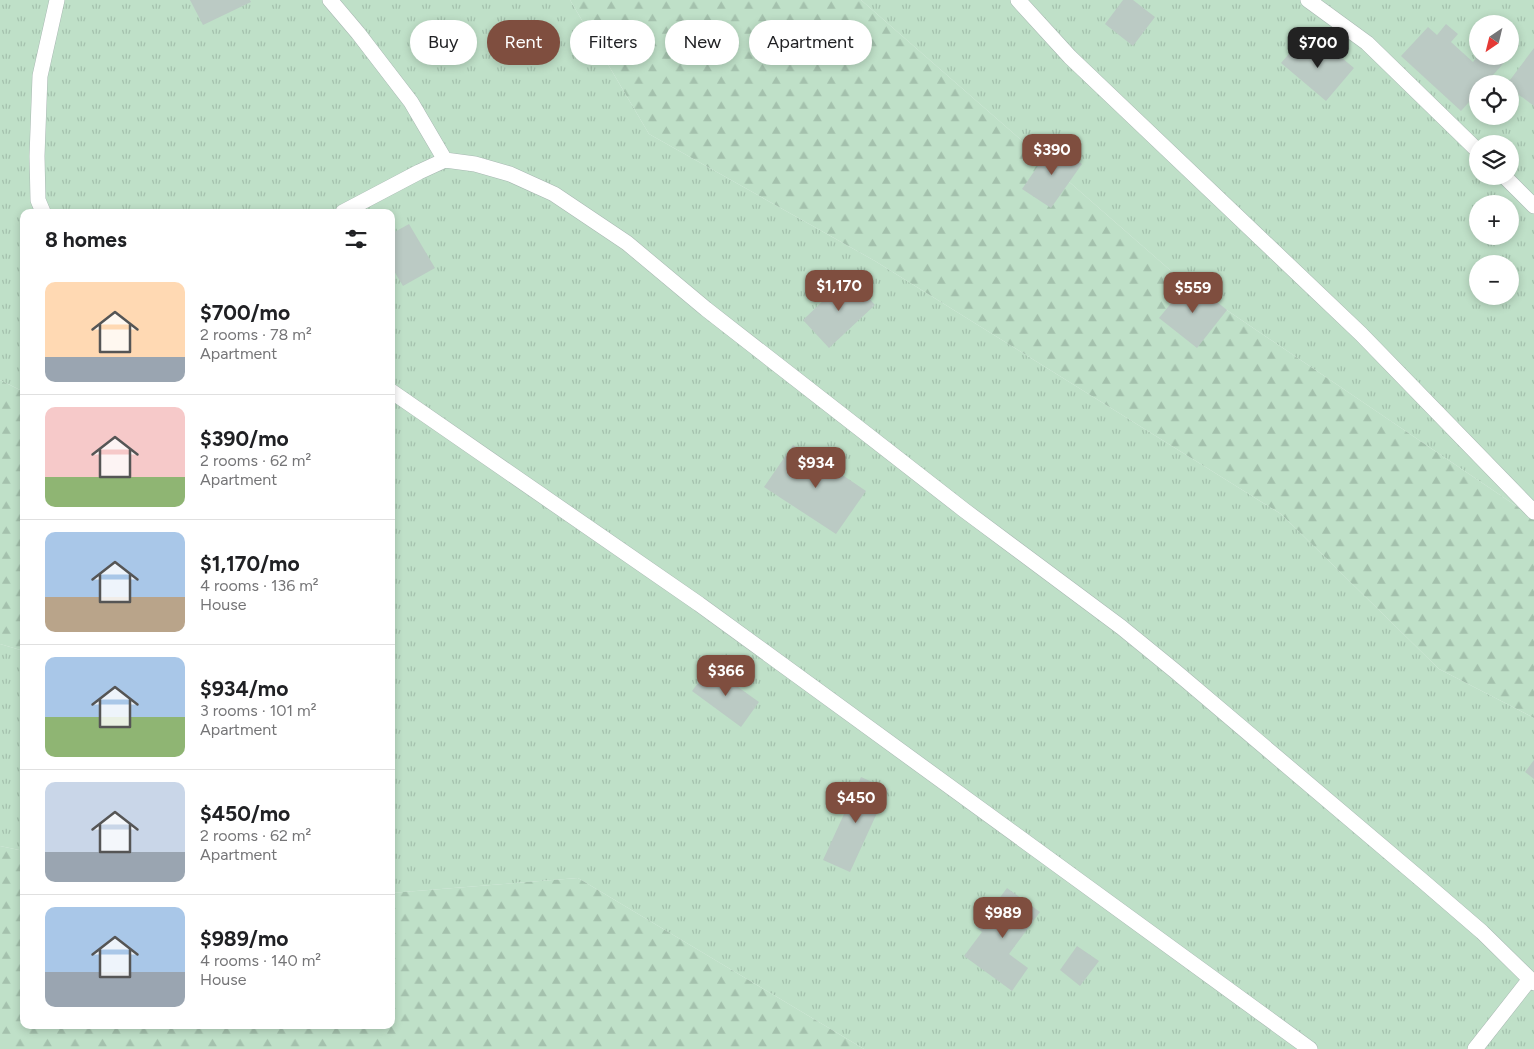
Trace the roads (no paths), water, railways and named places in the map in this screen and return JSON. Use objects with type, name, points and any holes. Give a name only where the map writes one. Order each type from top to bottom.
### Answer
[{"type":"street","points":[[41,209],[38,200],[37,156],[40,76],[57,0]]},
{"type":"street","points":[[330,0],[411,102],[445,160]]},
{"type":"street","points":[[1018,0],[1070,57],[1361,334],[1534,512]]},
{"type":"street","points":[[1308,0],[1366,43],[1469,142]]},
{"type":"street","points":[[349,209],[445,160],[475,164],[519,178],[554,194],[627,242],[706,309],[964,510],[1121,627],[1482,932],[1532,981],[1475,1049]]},
{"type":"street","points":[[1513,185],[1534,206]]},
{"type":"street","points":[[395,394],[699,604],[1310,1049]]}]
